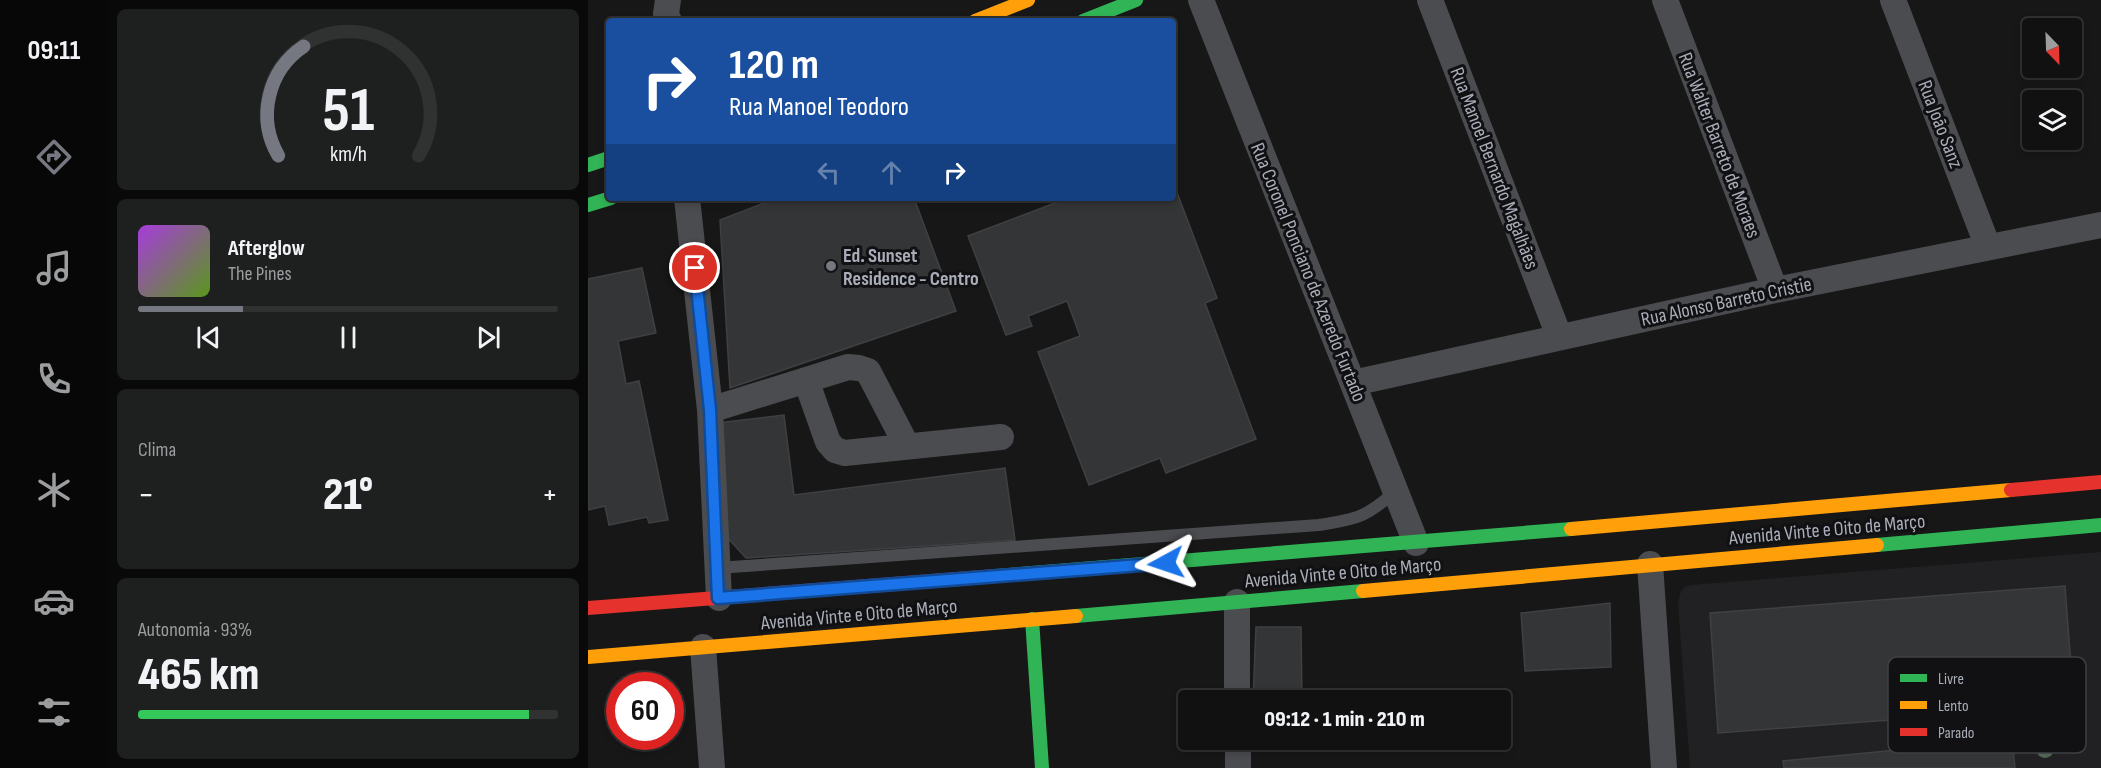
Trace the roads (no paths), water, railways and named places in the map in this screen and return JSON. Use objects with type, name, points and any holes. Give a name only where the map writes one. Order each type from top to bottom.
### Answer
[{"type":"main road","points":[[983,18],[1028,0]]},
{"type":"main road","points":[[1091,18],[1136,0]]},
{"type":"main road","points":[[588,165],[606,159]]},
{"type":"main road","points":[[588,205],[606,200]]},
{"type":"main road","name":"Avenida Vinte e Oito de Março","points":[[588,608],[1416,543],[2101,482]]},
{"type":"main road","points":[[1791,523],[1803,522],[1859,504]]},
{"type":"main road","name":"Avenida Vinte e Oito de Março","points":[[588,657],[1237,602],[1651,559],[2101,525]]},
{"type":"main road","points":[[588,621],[611,619],[639,604]]},
{"type":"main road","points":[[1032,619],[1042,768]]},
{"type":"street","points":[[668,0],[668,18]]},
{"type":"street","name":"Rua Coronel Ponciano de Azeredo Furtado","points":[[1201,0],[1416,543]]},
{"type":"street","name":"Rua Manoel Bernardo Magalhães","points":[[1430,0],[1559,336]]},
{"type":"street","name":"Rua Walter Barreto de Moraes","points":[[1665,0],[1775,290]]},
{"type":"street","name":"Rua João Sanz","points":[[1893,0],[1988,247]]},
{"type":"street","points":[[687,201],[710,410],[718,598]]},
{"type":"street","name":"Rua Alonso Barreto Cristie","points":[[1353,382],[1775,290],[2101,225]]},
{"type":"street","points":[[710,410],[848,367],[859,368],[868,371],[907,446]]},
{"type":"street","points":[[806,380],[828,442],[836,450],[845,453],[1001,437]]},
{"type":"street","points":[[1651,559],[1664,768]]},
{"type":"street","points":[[1237,602],[1237,690]]},
{"type":"street","points":[[703,647],[712,768]]},
{"type":"street","points":[[1238,750],[1238,768]]},
{"type":"lane","points":[[717,568],[1319,525],[1354,520],[1367,514],[1396,491]]},
{"type":"place","name":"Ed. Sunset Residence - Centro","points":[[831,266]]}]
